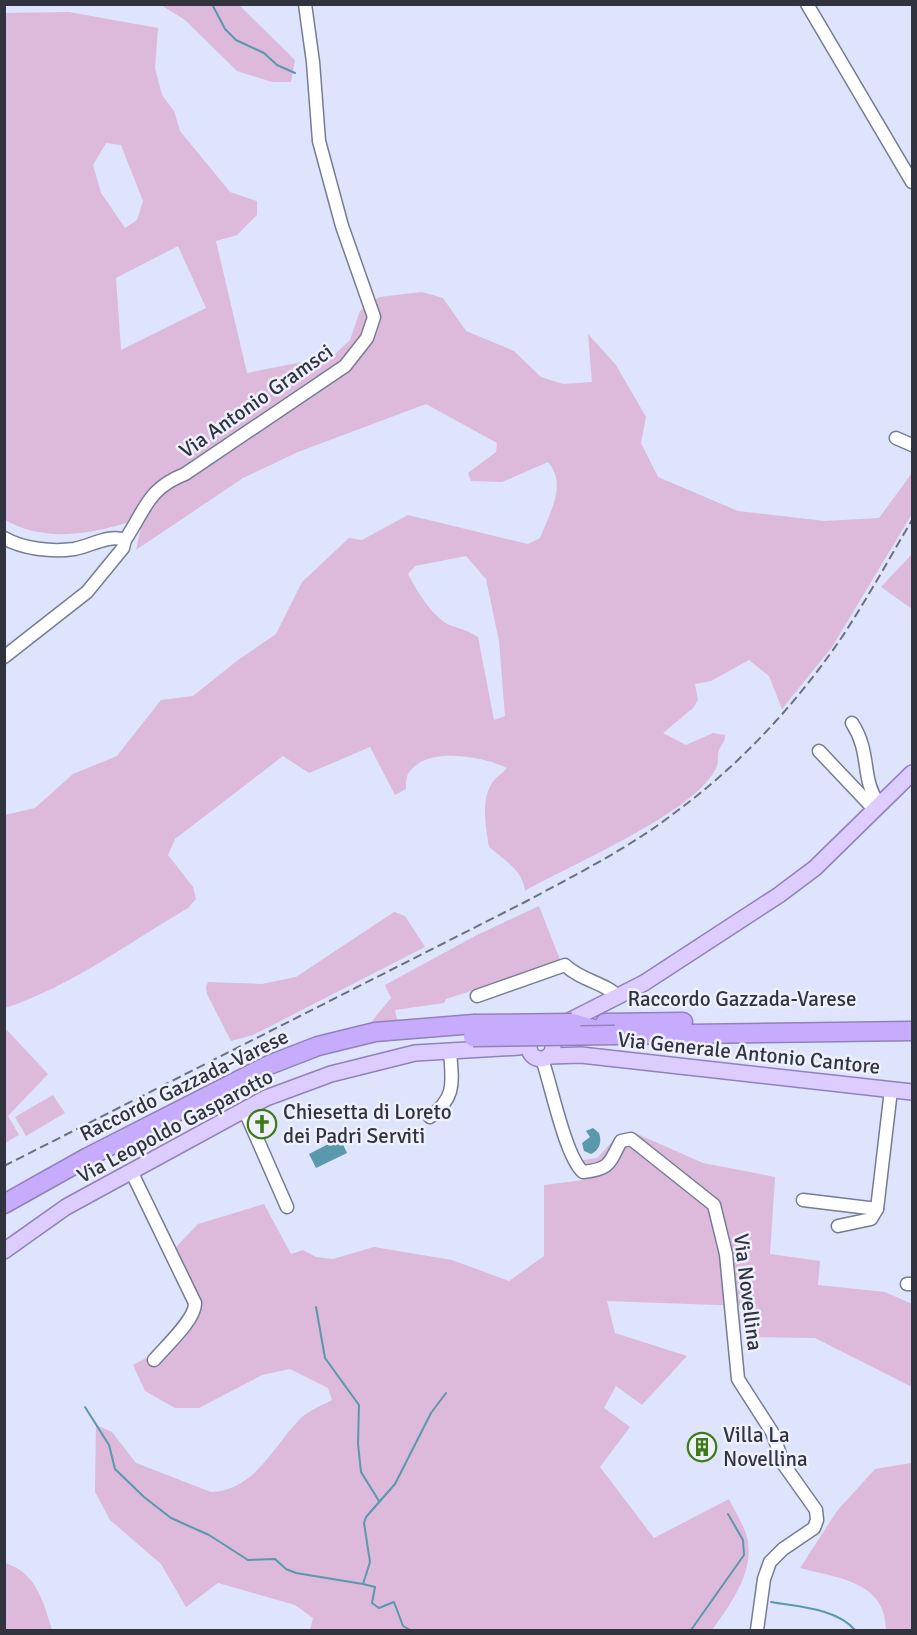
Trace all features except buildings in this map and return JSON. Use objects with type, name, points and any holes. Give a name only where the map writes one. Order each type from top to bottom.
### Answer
[{"type":"highway","name":"Raccordo Gazzada-Varese","points":[[6,1210],[37,1187],[222,1088],[298,1053],[375,1032],[474,1030],[615,1035],[646,1029],[912,1021]]},
{"type":"highway","name":"Raccordo Gazzada-Varese","points":[[572,1022],[615,1035]]},
{"type":"highway","name":"Raccordo Gazzada-Varese","points":[[474,1030],[572,1022],[646,1029],[912,1031]]},
{"type":"main road","name":"Via Leopoldo Gasparotto","points":[[4,1251],[66,1207],[244,1109],[331,1074],[414,1053],[539,1046],[572,1022],[690,954],[779,895],[814,868],[912,772]]},
{"type":"main road","name":"Via Generale Antonio Cantore","points":[[539,1046],[581,1055],[912,1092]]},
{"type":"street","name":"Via Antonio Gramsci","points":[[4,657],[87,592],[123,548],[125,540],[152,494],[166,482],[185,474],[345,366],[367,338],[374,317],[342,225],[319,141],[313,62],[305,4]]},
{"type":"street","points":[[807,4],[912,183]]},
{"type":"street","points":[[896,438],[912,444]]},
{"type":"street","points":[[4,538],[42,549],[74,549],[106,540],[125,540]]},
{"type":"street","points":[[852,723],[866,750],[870,792],[877,807]]},
{"type":"street","points":[[819,751],[877,807]]},
{"type":"street","points":[[477,996],[565,966],[584,980],[612,990],[618,997]]},
{"type":"street","name":"Via Novellina","points":[[539,1046],[569,1144],[583,1172],[600,1170],[608,1166],[621,1141],[625,1138],[631,1139],[714,1205],[726,1254],[738,1379],[772,1432],[788,1472],[816,1510],[818,1520],[814,1528],[783,1549],[770,1562],[757,1630]]},
{"type":"street","points":[[430,1117],[443,1107],[450,1096],[450,1051]]},
{"type":"street","points":[[838,1227],[871,1219],[876,1209],[891,1090]]},
{"type":"street","points":[[244,1109],[287,1207]]},
{"type":"street","points":[[131,1172],[195,1303],[190,1319],[154,1360]]},
{"type":"street","points":[[803,1200],[876,1209]]},
{"type":"shaded area","points":[[161,5],[239,5],[295,60],[291,82],[272,82],[237,71],[185,20]]},
{"type":"shaded area","points":[[69,12],[158,28],[155,68],[162,95],[174,111],[180,131],[230,192],[257,201],[257,215],[237,235],[216,241],[247,373],[333,356],[350,340],[360,311],[379,297],[422,292],[443,298],[466,331],[514,351],[541,377],[563,384],[592,382],[588,334],[616,365],[646,417],[641,443],[658,477],[738,511],[825,521],[879,518],[912,473],[912,514],[832,647],[782,709],[769,676],[749,660],[711,681],[695,684],[698,700],[693,708],[663,733],[686,745],[713,733],[725,735],[719,750],[717,766],[705,784],[660,819],[525,891],[517,871],[489,847],[485,815],[486,799],[492,782],[507,768],[485,760],[457,756],[430,758],[419,763],[410,771],[406,789],[395,795],[370,747],[309,773],[283,756],[175,839],[168,855],[193,887],[196,899],[188,908],[77,976],[30,999],[5,1008],[5,815],[35,808],[73,774],[117,756],[161,700],[193,696],[238,660],[276,634],[302,582],[349,538],[362,540],[408,515],[528,544],[540,538],[552,510],[557,490],[554,471],[548,462],[502,482],[471,481],[468,473],[496,452],[497,443],[426,404],[298,452],[243,478],[136,550],[143,518],[109,528],[74,534],[39,532],[22,528],[5,520],[5,13]],"holes":[[[106,143],[121,145],[143,201],[137,220],[125,228],[101,193],[93,165]],[[178,246],[206,308],[121,350],[116,278]],[[466,556],[486,579],[499,641],[505,716],[494,720],[478,637],[445,623],[432,611],[408,574],[415,566]]]},
{"type":"shaded area","points":[[912,554],[912,609],[881,587]]},
{"type":"shaded area","points":[[539,906],[561,962],[446,999],[444,1003],[395,1010],[398,1023],[367,1027],[391,998],[385,985],[475,936]]},
{"type":"shaded area","points":[[394,912],[405,916],[425,947],[253,1035],[231,1041],[207,994],[208,982],[262,984],[296,977]]},
{"type":"shaded area","points":[[5,1028],[48,1074],[8,1116],[19,1135],[5,1143]]},
{"type":"shaded area","points":[[53,1095],[65,1113],[26,1136],[15,1117]]},
{"type":"shaded area","points":[[635,1133],[703,1163],[775,1177],[770,1254],[820,1261],[818,1285],[885,1292],[912,1304],[912,1387],[815,1338],[746,1337],[745,1306],[607,1301],[615,1333],[687,1356],[642,1405],[616,1386],[604,1408],[630,1427],[600,1467],[654,1538],[729,1499],[747,1537],[749,1554],[744,1577],[733,1600],[712,1630],[310,1630],[313,1618],[295,1605],[218,1583],[186,1607],[161,1564],[110,1520],[95,1492],[96,1425],[112,1432],[136,1463],[211,1492],[226,1490],[251,1476],[302,1417],[332,1400],[328,1388],[290,1369],[262,1375],[199,1408],[175,1408],[145,1391],[133,1365],[174,1343],[192,1305],[175,1248],[198,1224],[264,1204],[291,1254],[303,1250],[316,1257],[333,1259],[374,1247],[452,1260],[509,1281],[544,1256],[544,1185],[584,1180],[577,1161],[597,1158],[618,1136]]},
{"type":"shaded area","points":[[912,1460],[912,1630],[886,1630],[884,1614],[878,1601],[869,1591],[843,1579],[800,1568],[837,1511],[875,1469],[911,1463]]},
{"type":"shaded area","points":[[5,1563],[16,1567],[31,1581],[42,1599],[52,1630],[5,1630]]},
{"type":"water","points":[[593,1128],[599,1133],[600,1142],[598,1148],[591,1154],[584,1151],[582,1143],[590,1137],[586,1131]]},
{"type":"water","points":[[340,1138],[347,1153],[316,1168],[309,1154]]},
{"type":"waterway","points":[[212,4],[225,29],[236,40],[264,53],[277,65],[295,73]]},
{"type":"waterway","points":[[316,1307],[325,1358],[359,1405],[358,1444],[361,1472],[379,1501]]},
{"type":"waterway","points":[[410,1630],[403,1626],[394,1602],[379,1608],[372,1603],[375,1587],[363,1584],[370,1562],[364,1523],[366,1517],[395,1484],[431,1413],[446,1393]]},
{"type":"waterway","points":[[85,1407],[109,1445],[115,1469],[144,1497],[171,1518],[209,1535],[248,1560],[275,1559],[286,1569],[296,1573],[363,1584]]},
{"type":"waterway","points":[[691,1630],[744,1555],[743,1540],[728,1514]]},
{"type":"waterway","points":[[771,1602],[827,1613],[838,1617],[855,1630]]},
{"type":"railway","points":[[4,1166],[525,902],[603,860],[659,824],[701,793],[745,753],[787,709],[842,637],[912,520]]},
{"type":"place","name":"Chiesetta di Loreto dei Padri Serviti","points":[[262,1124]]},
{"type":"place","name":"Villa La Novellina","points":[[702,1447]]}]
